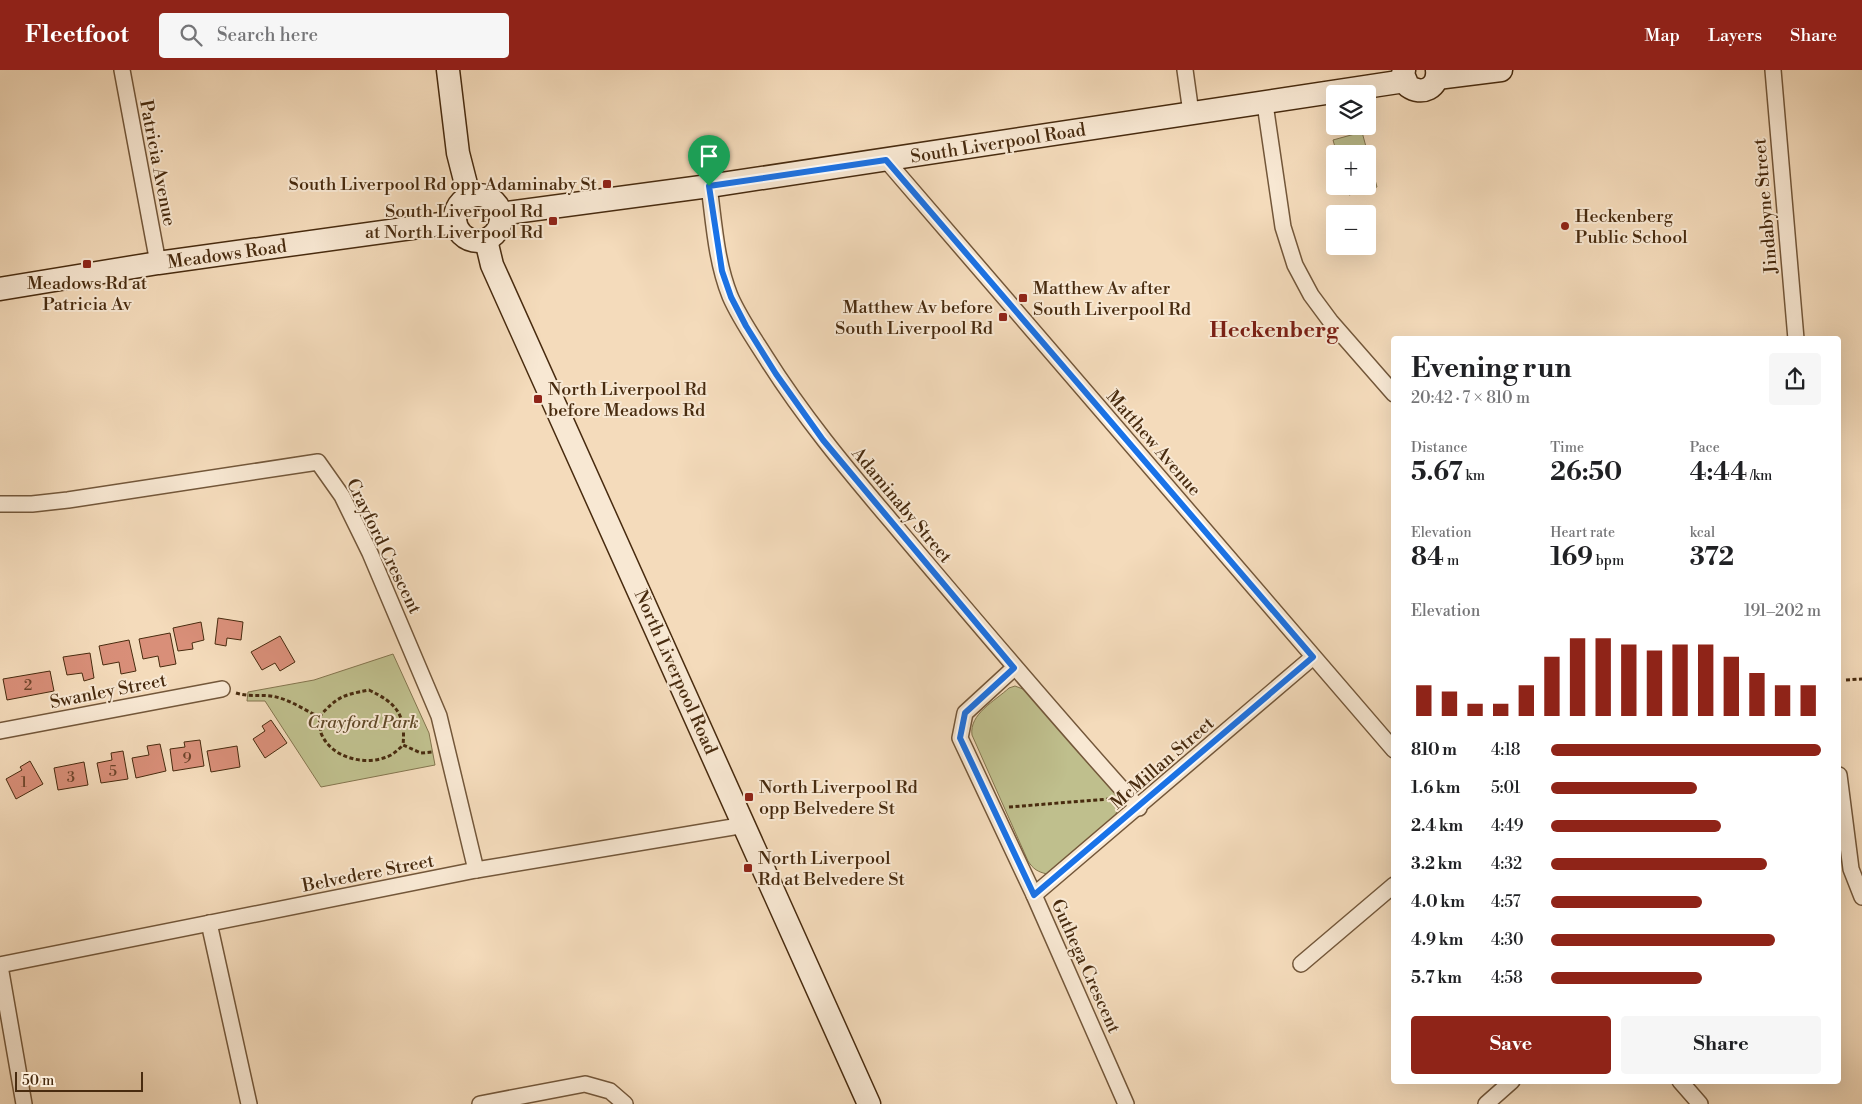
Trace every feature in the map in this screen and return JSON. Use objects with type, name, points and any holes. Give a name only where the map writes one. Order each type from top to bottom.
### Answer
[{"type":"main road","points":[[448,70],[458,154],[469,196]]},
{"type":"main road","points":[[1404,76],[1413,89],[1425,90],[1430,88],[1437,74],[1501,70]]},
{"type":"main road","name":"South Liverpool Road","points":[[500,214],[709,186],[1191,113],[1265,104],[1404,76]]},
{"type":"main road","points":[[480,195],[488,197],[494,202],[500,214],[498,229],[486,240],[472,240],[465,237],[459,232],[455,222],[457,207],[469,196],[480,195]]},
{"type":"main road","name":"Meadows Road","points":[[0,289],[158,263],[455,222]]},
{"type":"main road","name":"North Liverpool Road","points":[[486,240],[492,265],[870,1104]]},
{"type":"street","name":"Patricia Avenue","points":[[122,70],[158,263]]},
{"type":"street","points":[[1185,70],[1191,113]]},
{"type":"street","name":"Jindabyne Street","points":[[1773,70],[1796,336]]},
{"type":"street","points":[[1265,104],[1283,228],[1295,265],[1311,295],[1331,322],[1391,391]]},
{"type":"street","name":"Matthew Avenue","points":[[886,160],[1391,747]]},
{"type":"street","name":"Adaminaby Street","points":[[709,186],[722,271],[731,297],[761,350],[823,440],[1014,668],[1139,808]]},
{"type":"street","name":"Crayford Crescent","points":[[0,504],[32,504],[68,500],[318,462],[342,496],[370,553],[440,716],[476,870]]},
{"type":"street","name":"McMillan Street","points":[[1034,895],[1139,808],[1313,657]]},
{"type":"street","name":"Guthega Crescent","points":[[1014,668],[965,713],[960,738],[1034,895],[1126,1104]]},
{"type":"street","name":"Swanley Street","points":[[0,731],[222,689]]},
{"type":"street","points":[[1841,791],[1851,869],[1862,897]]},
{"type":"street","name":"Belvedere Street","points":[[0,965],[476,870],[745,825]]},
{"type":"street","points":[[1301,964],[1391,888]]},
{"type":"street","points":[[209,923],[249,1104]]},
{"type":"street","points":[[0,965],[24,1104]]},
{"type":"street","points":[[480,1104],[585,1084],[610,1091],[625,1104]]},
{"type":"street","points":[[1486,1104],[1509,1084]]},
{"type":"street","points":[[1683,1084],[1700,1104]]},
{"type":"path","points":[[1846,680],[1862,679]]},
{"type":"path","points":[[222,689],[248,697],[264,695],[280,698],[319,717]]},
{"type":"path","points":[[369,690],[394,706],[404,723],[403,745],[392,755],[376,760],[349,759],[332,750],[321,733],[319,717],[335,700],[352,693],[369,690]]},
{"type":"path","points":[[403,745],[421,753],[448,751]]},
{"type":"path","points":[[993,809],[1108,798],[1113,800],[1126,793]]},
{"type":"green space","points":[[1351,135],[1363,135],[1366,145],[1334,145],[1333,140]]},
{"type":"green space","name":"Crayford Park","points":[[393,654],[429,733],[435,765],[321,787],[265,701],[247,701],[248,692],[314,680]]},
{"type":"green space","points":[[1015,686],[1028,691],[1118,795],[1120,805],[1114,818],[1047,874],[1036,870],[1028,861],[972,735],[972,727],[979,714],[1009,688]]},
{"type":"building","points":[[218,618],[243,622],[241,640],[227,638],[226,646],[215,644]]},
{"type":"building","points":[[201,622],[204,640],[192,643],[193,649],[178,651],[173,628]]},
{"type":"building","points":[[170,633],[176,664],[160,667],[158,656],[143,659],[139,639]]},
{"type":"building","points":[[280,636],[295,662],[280,671],[275,663],[262,670],[251,652]]},
{"type":"building","points":[[129,640],[136,671],[121,674],[119,662],[103,665],[99,646]]},
{"type":"building","points":[[90,653],[94,678],[84,681],[82,673],[67,675],[63,657]]},
{"type":"building","points":[[50,671],[54,691],[7,700],[3,679]]},
{"type":"building","points":[[271,720],[287,743],[265,758],[253,739],[265,731],[262,726]]},
{"type":"building","points":[[200,740],[204,766],[173,771],[170,749],[185,747],[184,742]]},
{"type":"building","points":[[160,744],[166,771],[136,778],[132,758],[149,755],[147,746]]},
{"type":"building","points":[[237,746],[240,767],[211,772],[207,751]]},
{"type":"building","points":[[123,751],[128,779],[101,783],[97,763],[112,760],[111,753]]},
{"type":"building","points":[[30,761],[43,784],[16,799],[6,779],[22,770],[20,767]]},
{"type":"building","points":[[84,762],[88,785],[58,790],[54,768]]},
{"type":"place","name":"South Liverpool Rd opp Adaminaby St","points":[[607,184]]},
{"type":"place","name":"South Liverpool Rd at North Liverpool Rd","points":[[553,221]]},
{"type":"place","name":"Heckenberg Public School","points":[[1565,226]]},
{"type":"place","name":"Meadows Rd at Patricia Av","points":[[87,264]]},
{"type":"place","name":"Matthew Av after South Liverpool Rd","points":[[1023,298]]},
{"type":"place","name":"Matthew Av before South Liverpool Rd","points":[[1003,317]]},
{"type":"place","name":"North Liverpool Rd before Meadows Rd","points":[[538,399]]},
{"type":"place","name":"North Liverpool Rd opp Belvedere St","points":[[749,797]]},
{"type":"place","name":"North Liverpool Rd at Belvedere St","points":[[748,868]]},
{"type":"district","name":"Heckenberg","points":[[1274,329]]},
{"type":"route","points":[[886,160],[1313,657],[1139,808],[1034,895],[960,738],[965,713],[1014,668],[823,440],[776,374],[746,326],[731,297],[722,271],[709,186],[886,160]]}]
